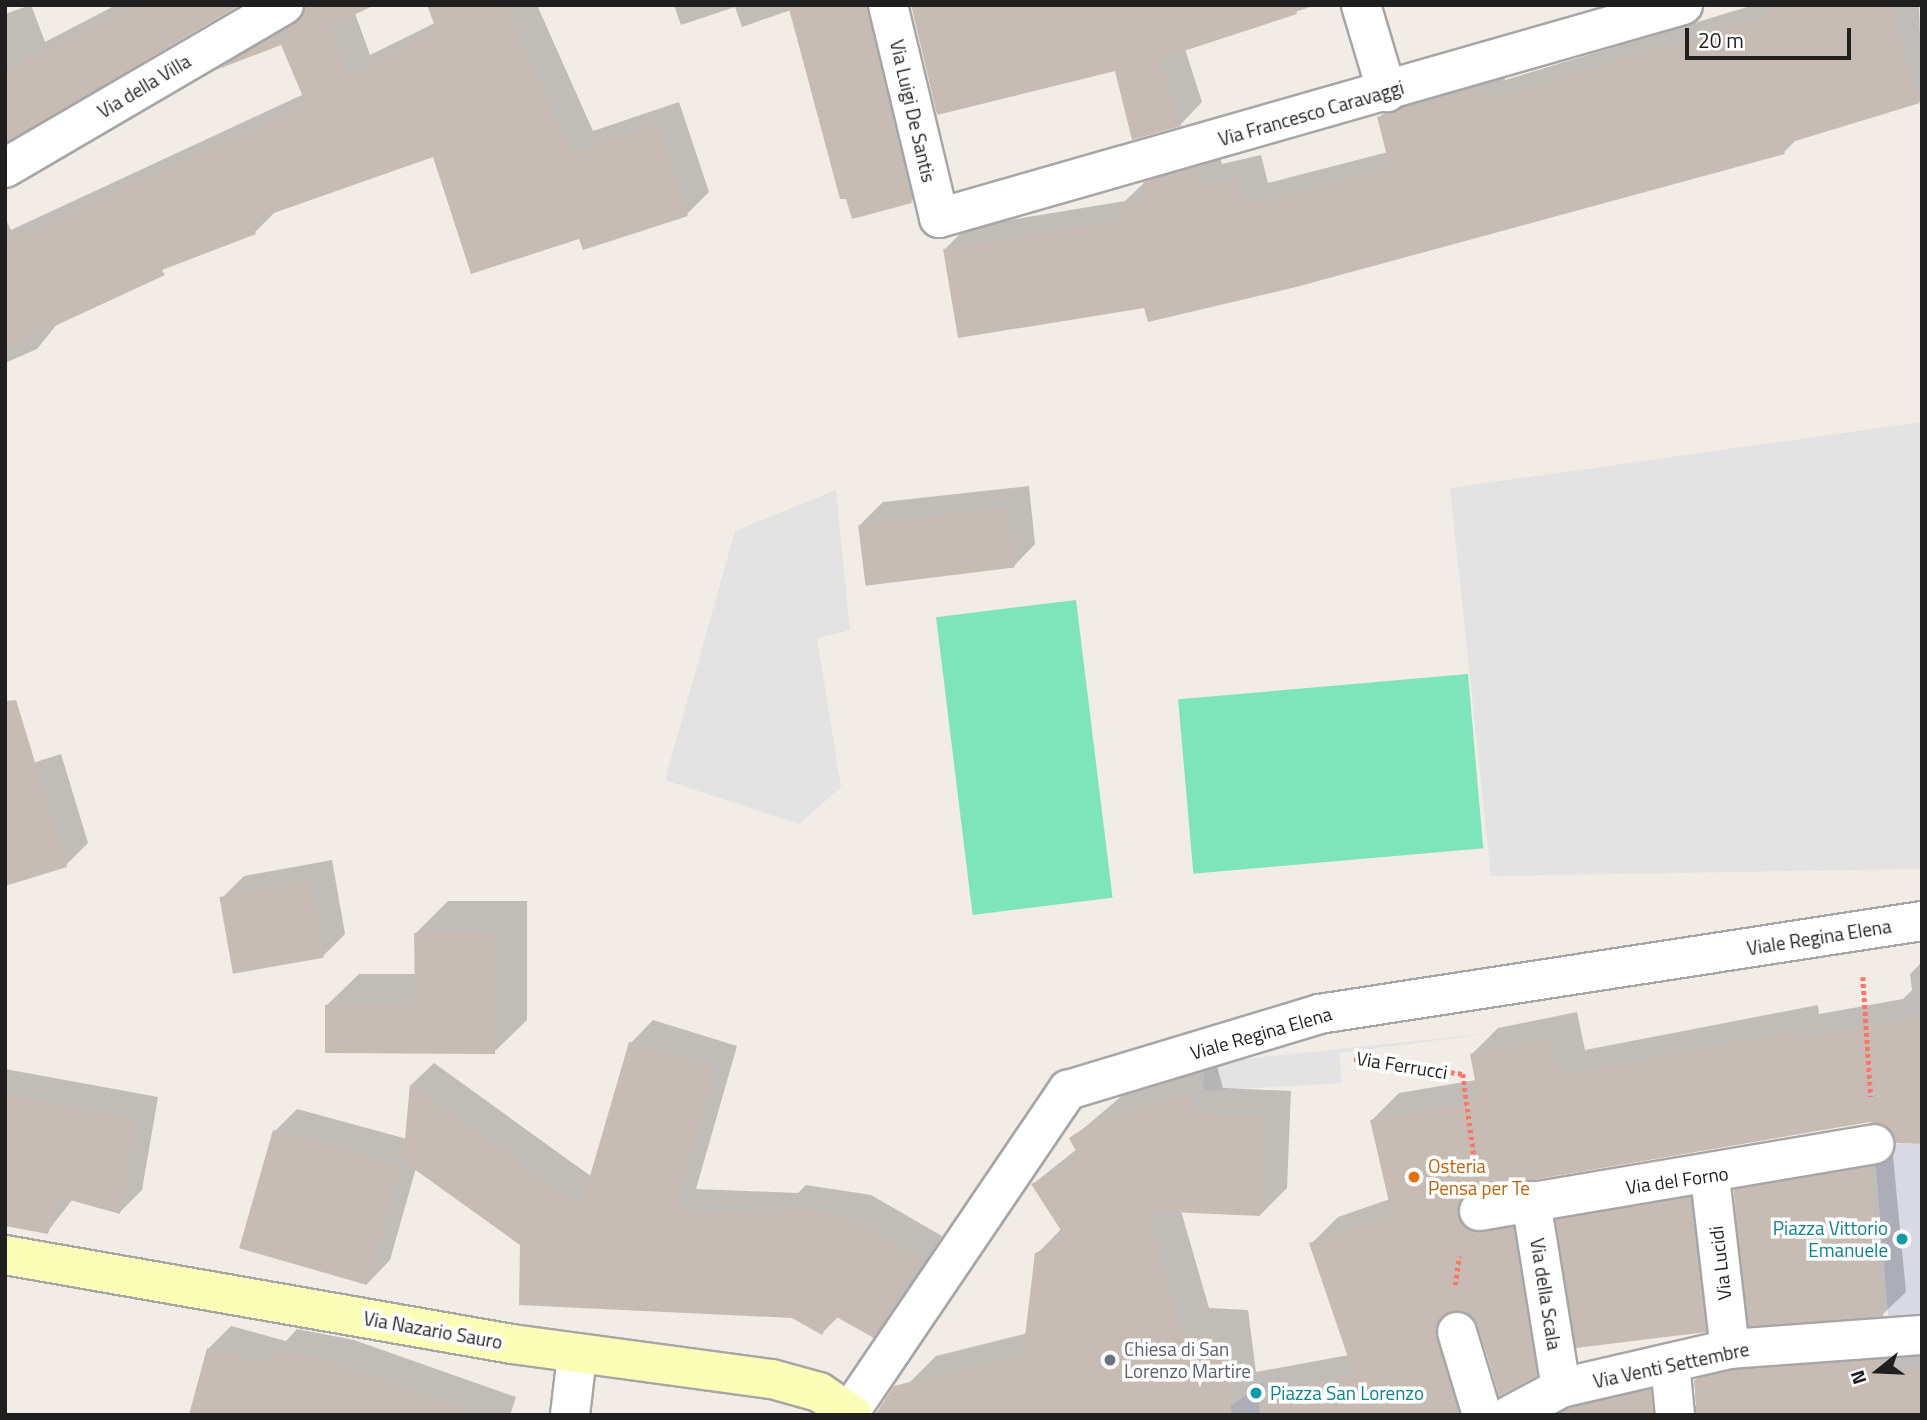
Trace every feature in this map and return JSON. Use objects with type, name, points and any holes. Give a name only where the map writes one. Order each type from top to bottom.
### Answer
[{"type":"street","name":"Via della Villa","points":[[5,168],[284,5]]},
{"type":"street","name":"Via Luigi De Santis","points":[[888,5],[939,218]]},
{"type":"street","points":[[1361,5],[1387,92]]},
{"type":"street","name":"Via Francesco Caravaggi","points":[[939,218],[1387,92],[1683,5]]},
{"type":"street","name":"Viale Regina Elena","points":[[852,1412],[1054,1106],[1068,1090],[1319,1014],[1922,921]]},
{"type":"street","name":"Via del Forno","points":[[1479,1211],[1531,1200],[1710,1177],[1874,1144]]},
{"type":"street","name":"Via Lucidi","points":[[1710,1177],[1730,1349]]},
{"type":"street","name":"Via della Scala","points":[[1531,1200],[1561,1388]]},
{"type":"street","name":"Via Nazario Sauro","points":[[5,1255],[577,1355],[772,1379],[852,1412]]},
{"type":"street","points":[[1457,1332],[1482,1415]]},
{"type":"street","name":"Via Venti Settembre","points":[[1510,1415],[1561,1388],[1730,1349],[1922,1335]]},
{"type":"street","points":[[570,1415],[577,1355]]},
{"type":"street","points":[[1671,1363],[1675,1415]]},
{"type":"path","points":[[1861,931],[1874,1144]]},
{"type":"path","name":"Via Ferrucci","points":[[1350,1057],[1464,1074],[1479,1211],[1480,1253],[1454,1257],[1457,1332]]},
{"type":"green space","points":[[1076,600],[1113,898],[973,915],[936,617]]},
{"type":"green space","points":[[1468,674],[1483,848],[1193,874],[1178,699]]},
{"type":"shaded area","points":[[1922,422],[1922,869],[1491,876],[1450,488]]},
{"type":"shaded area","points":[[836,490],[850,630],[817,638],[841,787],[799,824],[665,780],[735,531]]},
{"type":"shaded area","points":[[1502,1032],[1339,1053],[1342,1083],[1203,1091],[1204,1063]]},
{"type":"shaded area","name":"Piazza Vittorio Emanuele","points":[[1874,1144],[1922,1144],[1922,1334],[1890,1337]]},
{"type":"shaded area","name":"Piazza San Lorenzo","points":[[1263,1382],[1266,1415],[1207,1415],[1234,1404]]},
{"type":"building","points":[[135,5],[240,5],[5,143],[5,72]]},
{"type":"building","points":[[306,5],[375,5],[330,26],[347,75],[437,32],[427,5],[505,5],[571,152],[657,123],[688,216],[583,250],[579,239],[471,274],[433,157],[251,221],[256,234],[162,270],[165,275],[5,349],[5,243],[306,104],[281,45],[216,70],[295,24]]},
{"type":"building","points":[[788,5],[867,5],[912,203],[852,219],[846,199],[840,199]]},
{"type":"building","points":[[911,5],[1295,5],[1297,14],[1159,59],[1181,126],[1132,140],[1115,71],[937,115]]},
{"type":"building","points":[[1773,5],[1890,5],[1920,103],[1782,145],[1785,154],[1296,287],[1148,322],[1144,308],[958,338],[943,249],[1123,219],[1119,204],[1147,198],[1143,182],[1194,168],[1200,186],[1239,176],[1246,205],[1390,167],[1377,117],[1480,89],[1483,101],[1775,13]]},
{"type":"building","points":[[1007,507],[1014,568],[866,586],[858,525]]},
{"type":"building","points":[[16,700],[67,867],[5,886],[5,701]]},
{"type":"building","points":[[310,881],[324,958],[233,974],[219,897]]},
{"type":"building","points":[[414,933],[495,933],[495,1054],[325,1053],[325,1005],[415,1006]]},
{"type":"building","points":[[1922,1016],[1922,1144],[1895,1143],[1890,1130],[1870,1122],[1475,1190],[1458,1204],[1463,1225],[1482,1233],[1513,1227],[1537,1376],[1499,1396],[1478,1325],[1463,1311],[1451,1311],[1441,1318],[1436,1338],[1459,1415],[1260,1415],[1258,1393],[1354,1375],[1309,1243],[1392,1215],[1370,1120],[1479,1101],[1470,1054],[1550,1039],[1558,1076],[1792,1031],[1793,1040]]},
{"type":"building","points":[[629,1042],[716,1068],[675,1210],[781,1215],[782,1206],[848,1217],[921,1259],[874,1338],[833,1315],[822,1335],[792,1318],[519,1305],[520,1245],[403,1161],[410,1084],[581,1207]]},
{"type":"building","points":[[1190,1092],[1197,1114],[1265,1117],[1260,1216],[1147,1211],[1182,1335],[1221,1336],[1232,1415],[875,1415],[894,1386],[1023,1353],[1035,1253],[1066,1238],[1031,1184],[1081,1160],[1069,1138],[1098,1119]]},
{"type":"building","points":[[5,1095],[136,1119],[120,1214],[59,1197],[48,1234],[5,1226]]},
{"type":"building","points":[[273,1130],[401,1167],[367,1285],[239,1248]]},
{"type":"building","points":[[1870,1167],[1883,1316],[1746,1328],[1733,1179]]},
{"type":"building","points":[[1690,1197],[1707,1332],[1572,1349],[1555,1214]]},
{"type":"building","points":[[207,1348],[268,1364],[273,1350],[331,1361],[464,1408],[463,1415],[189,1415]]},
{"type":"building","points":[[1889,1359],[1891,1371],[1922,1368],[1922,1415],[1697,1415],[1694,1380],[1733,1371]]},
{"type":"building","points":[[1651,1390],[1653,1415],[1557,1415],[1569,1409]]},
{"type":"place","name":"Osteria Pensa per Te","points":[[1414,1177]]},
{"type":"place","name":"Piazza Vittorio Emanuele","points":[[1902,1239]]},
{"type":"place","name":"Chiesa di San Lorenzo Martire","points":[[1110,1360]]},
{"type":"place","name":"Piazza San Lorenzo","points":[[1256,1393]]}]
